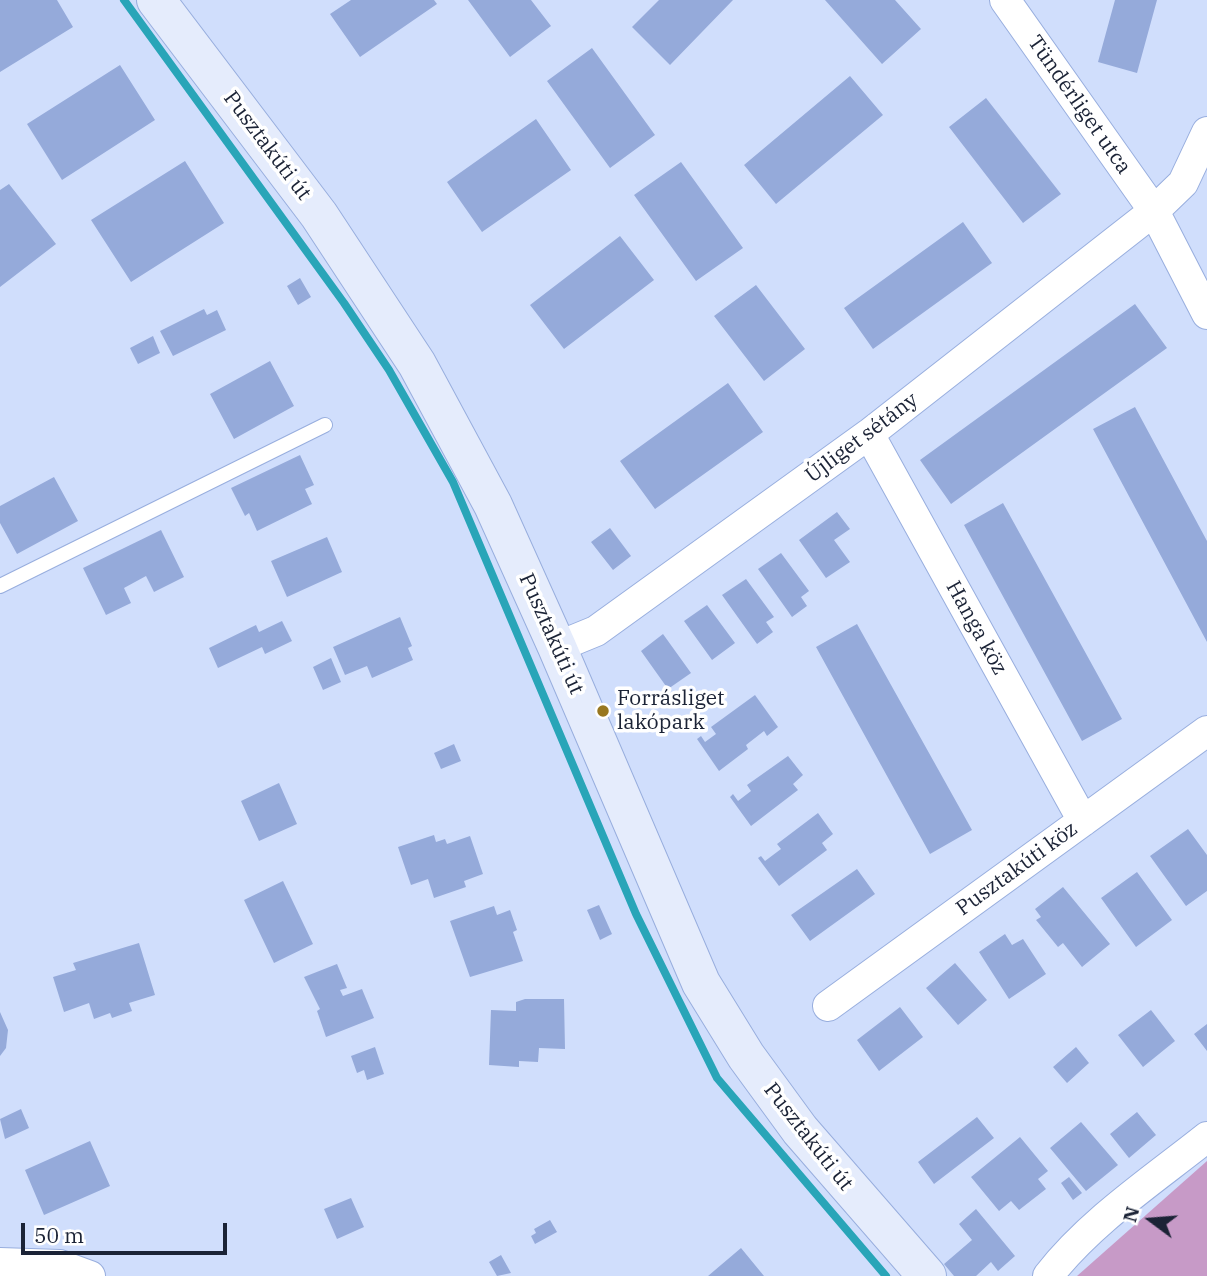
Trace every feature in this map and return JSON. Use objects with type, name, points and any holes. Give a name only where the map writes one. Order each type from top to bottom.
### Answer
[{"type":"street","name":"Pusztakúti út","points":[[156,0],[319,215],[417,365],[493,505],[701,983],[746,1056],[800,1130],[927,1276]]},
{"type":"street","name":"Tündérliget utca","points":[[1005,0],[1154,211],[1207,314]]},
{"type":"street","name":"Újliget sétány","points":[[557,647],[596,631],[869,434],[1154,211],[1183,183],[1207,132]]},
{"type":"street","name":"Hanga köz","points":[[869,434],[1083,821]]},
{"type":"street","name":"Pusztakúti köz","points":[[828,1006],[1207,731]]},
{"type":"street","points":[[1048,1276],[1064,1256],[1104,1220],[1207,1137]]},
{"type":"street","points":[[0,1263],[60,1265],[90,1276]]},
{"type":"lane","points":[[0,586],[325,425]]},
{"type":"shaded area","points":[[1207,1161],[1207,1276],[1077,1276]]},
{"type":"building","points":[[0,0],[57,0],[73,27],[0,72]]},
{"type":"building","points":[[351,0],[434,0],[437,4],[360,57],[330,14]]},
{"type":"building","points":[[468,0],[531,0],[551,26],[510,57]]},
{"type":"building","points":[[659,0],[733,0],[670,65],[632,27]]},
{"type":"building","points":[[825,0],[895,0],[921,29],[882,64]]},
{"type":"building","points":[[1115,0],[1157,0],[1137,73],[1098,62]]},
{"type":"building","points":[[592,48],[655,135],[610,168],[547,81]]},
{"type":"building","points":[[120,65],[155,120],[62,180],[27,124]]},
{"type":"building","points":[[850,76],[883,115],[776,204],[744,165]]},
{"type":"building","points":[[986,98],[1061,194],[1023,223],[949,127]]},
{"type":"building","points":[[536,119],[571,170],[482,232],[447,182]]},
{"type":"building","points":[[185,161],[224,223],[131,282],[91,220]]},
{"type":"building","points":[[681,162],[743,248],[696,281],[634,195]]},
{"type":"building","points":[[9,184],[56,244],[0,287],[0,190]]},
{"type":"building","points":[[963,222],[992,263],[873,349],[844,308]]},
{"type":"building","points":[[620,236],[654,280],[564,349],[530,305]]},
{"type":"building","points":[[300,278],[311,297],[298,305],[287,286]]},
{"type":"building","points":[[756,285],[805,349],[764,381],[714,316]]},
{"type":"building","points":[[1135,304],[1167,348],[951,504],[920,460]]},
{"type":"building","points":[[204,309],[207,315],[217,310],[226,330],[173,356],[160,331]]},
{"type":"building","points":[[153,336],[160,353],[138,364],[130,348]]},
{"type":"building","points":[[270,361],[294,406],[234,439],[210,394]]},
{"type":"building","points":[[728,383],[763,432],[655,509],[620,461]]},
{"type":"building","points":[[1135,407],[1207,541],[1207,642],[1093,429]]},
{"type":"building","points":[[300,455],[314,485],[305,489],[312,504],[257,531],[249,513],[245,516],[231,488]]},
{"type":"building","points":[[54,477],[78,521],[17,554],[0,523],[0,506]]},
{"type":"building","points":[[1003,503],[1122,719],[1082,741],[964,525]]},
{"type":"building","points":[[837,512],[850,529],[834,540],[850,562],[826,578],[799,540]]},
{"type":"building","points":[[610,528],[631,556],[613,570],[591,542]]},
{"type":"building","points":[[161,530],[184,577],[154,592],[146,576],[124,588],[131,603],[106,615],[83,568]]},
{"type":"building","points":[[327,537],[342,572],[287,597],[271,561]]},
{"type":"building","points":[[781,553],[809,591],[801,597],[807,606],[792,617],[758,569]]},
{"type":"building","points":[[746,579],[774,617],[766,622],[773,632],[757,644],[722,595]]},
{"type":"building","points":[[707,605],[735,643],[712,660],[684,621]]},
{"type":"building","points":[[400,617],[412,646],[408,648],[413,660],[372,678],[367,666],[345,675],[333,647]]},
{"type":"building","points":[[282,621],[292,641],[265,654],[262,647],[218,668],[209,648],[256,625],[259,632]]},
{"type":"building","points":[[857,624],[972,830],[930,854],[816,647]]},
{"type":"building","points":[[663,634],[691,673],[668,689],[641,651]]},
{"type":"building","points":[[331,658],[341,682],[323,690],[313,667]]},
{"type":"building","points":[[755,695],[778,727],[767,736],[764,731],[746,745],[748,749],[719,771],[697,739],[701,736],[705,742],[716,734],[711,727]]},
{"type":"building","points":[[454,744],[461,761],[441,769],[434,753]]},
{"type":"building","points":[[788,756],[803,775],[793,784],[798,790],[751,826],[730,797],[733,794],[738,801],[751,791],[747,785]]},
{"type":"building","points":[[279,783],[297,824],[259,841],[241,801]]},
{"type":"building","points":[[818,813],[833,834],[822,843],[827,850],[779,886],[758,858],[761,856],[765,861],[781,849],[777,844]]},
{"type":"building","points":[[1188,829],[1207,855],[1207,891],[1186,906],[1150,856]]},
{"type":"building","points":[[434,835],[436,842],[445,839],[447,844],[470,836],[483,874],[464,881],[466,887],[434,898],[428,879],[411,885],[398,847]]},
{"type":"building","points":[[857,869],[875,894],[810,941],[791,915]]},
{"type":"building","points":[[1137,872],[1172,920],[1136,947],[1101,898]]},
{"type":"building","points":[[283,881],[313,944],[274,963],[244,900]]},
{"type":"building","points":[[1063,887],[1110,944],[1082,967],[1063,943],[1058,947],[1036,920],[1041,917],[1035,909]]},
{"type":"building","points":[[599,905],[612,934],[600,940],[587,910]]},
{"type":"building","points":[[494,906],[497,915],[510,910],[517,930],[513,932],[523,961],[470,977],[450,921]]},
{"type":"building","points":[[1005,934],[1012,945],[1023,939],[1046,974],[1009,999],[979,952]]},
{"type":"building","points":[[139,943],[155,995],[129,1003],[132,1011],[112,1018],[110,1013],[94,1019],[89,1003],[64,1012],[53,977],[76,970],[73,963]]},
{"type":"building","points":[[955,963],[987,1000],[958,1025],[926,988]]},
{"type":"building","points":[[337,964],[347,988],[340,990],[343,996],[362,989],[374,1018],[326,1037],[317,1011],[320,1009],[304,977]]},
{"type":"building","points":[[525,999],[564,999],[565,1049],[539,1048],[538,1062],[519,1061],[519,1067],[489,1065],[491,1010],[516,1011],[516,1002]]},
{"type":"building","points":[[900,1007],[923,1037],[879,1071],[857,1040]]},
{"type":"building","points":[[1151,1010],[1175,1041],[1143,1067],[1118,1035]]},
{"type":"building","points":[[0,1012],[8,1030],[6,1048],[0,1056]]},
{"type":"building","points":[[1207,1024],[1207,1051],[1194,1034]]},
{"type":"building","points":[[375,1047],[384,1074],[367,1080],[364,1070],[357,1073],[351,1056]]},
{"type":"building","points":[[1076,1047],[1089,1063],[1067,1083],[1053,1067]]},
{"type":"building","points":[[21,1109],[29,1128],[5,1139],[0,1119]]},
{"type":"building","points":[[1137,1112],[1156,1135],[1129,1158],[1110,1134]]},
{"type":"building","points":[[977,1117],[994,1138],[934,1184],[918,1162]]},
{"type":"building","points":[[1081,1122],[1118,1165],[1086,1191],[1050,1148]]},
{"type":"building","points":[[1020,1137],[1048,1171],[1038,1179],[1046,1189],[1019,1210],[1011,1201],[999,1211],[971,1177]]},
{"type":"building","points":[[90,1141],[110,1186],[44,1215],[25,1170]]},
{"type":"building","points":[[1069,1177],[1082,1193],[1073,1200],[1061,1183]]},
{"type":"building","points":[[351,1198],[364,1227],[337,1239],[324,1209]]},
{"type":"building","points":[[976,1209],[1015,1256],[998,1271],[991,1262],[976,1276],[954,1276],[944,1264],[972,1240],[959,1224]]},
{"type":"building","points":[[550,1220],[557,1232],[535,1244],[531,1236],[536,1233],[534,1229]]},
{"type":"building","points":[[741,1248],[764,1276],[708,1276]]},
{"type":"building","points":[[501,1255],[511,1273],[497,1276],[489,1262]]},
{"type":"waterway","points":[[124,0],[344,303],[389,370],[453,482],[636,914],[717,1078],[886,1276]]},
{"type":"place","name":"Forrásliget lakópark","points":[[603,711]]}]
